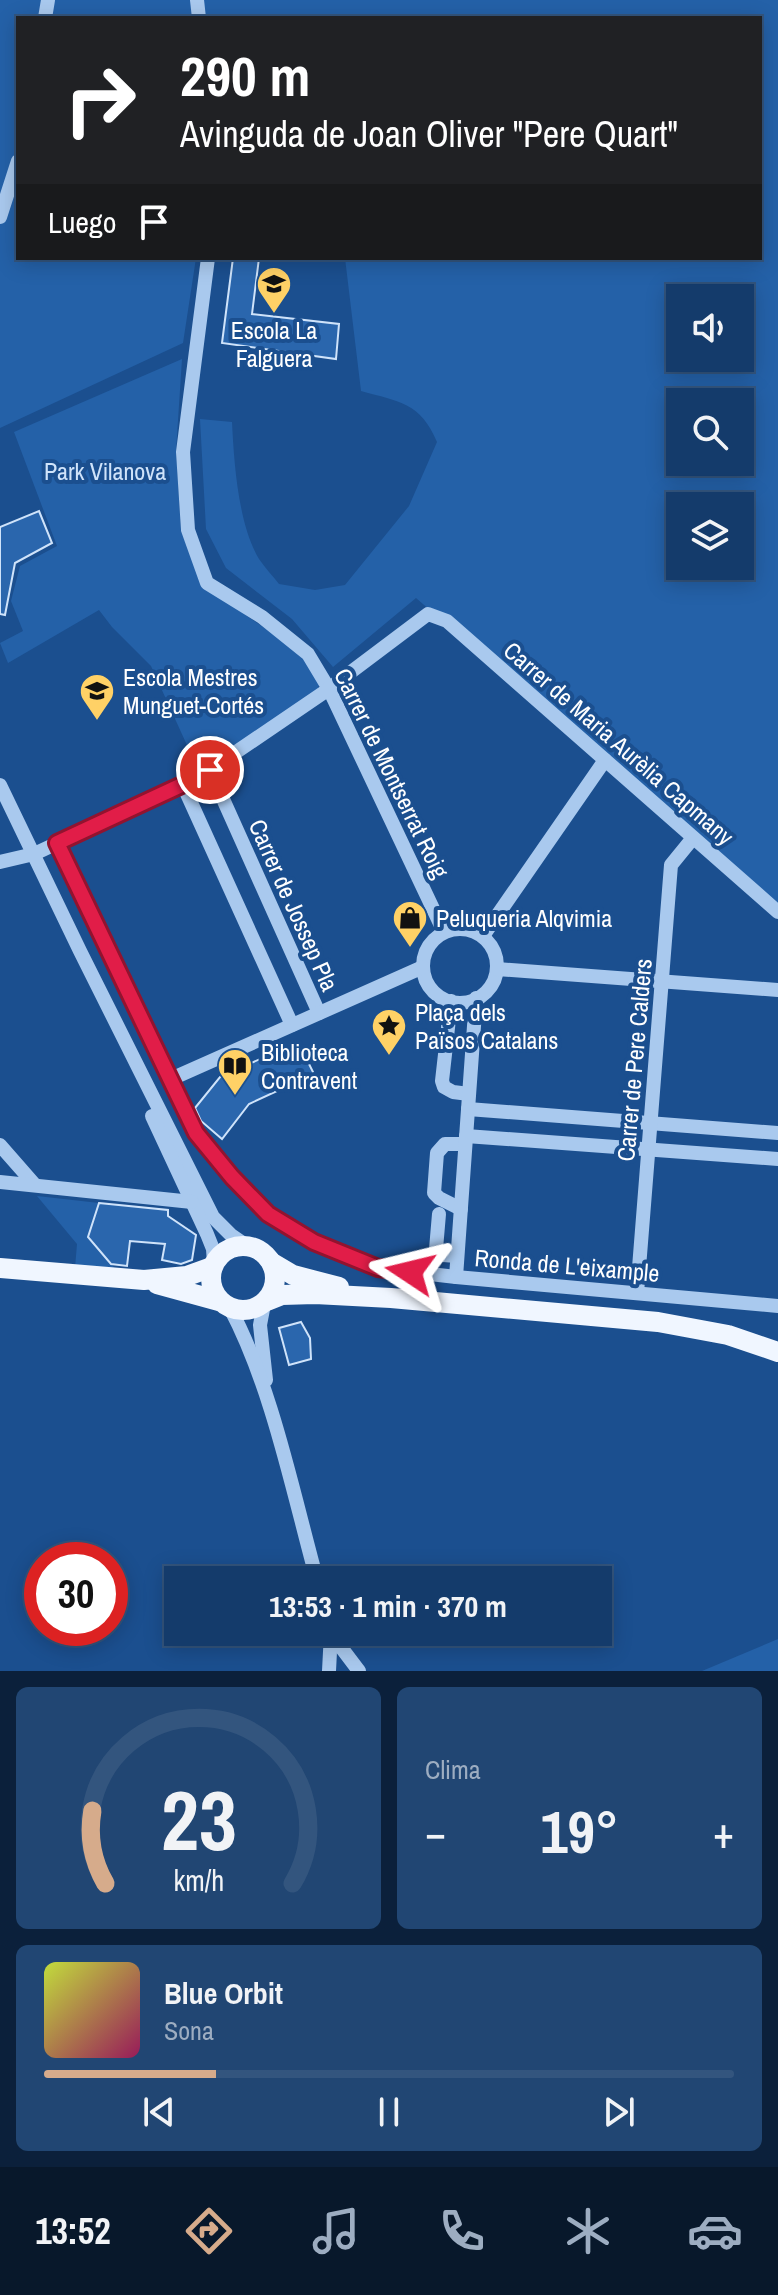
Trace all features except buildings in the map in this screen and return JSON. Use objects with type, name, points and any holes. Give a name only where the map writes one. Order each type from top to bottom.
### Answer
[{"type":"main road","points":[[0,1268],[144,1280],[187,1276],[213,1265],[225,1251],[247,1246],[261,1251],[271,1262],[293,1275],[382,1298]]},
{"type":"main road","points":[[265,1302],[275,1285],[276,1276],[271,1262]]},
{"type":"main road","points":[[213,1265],[210,1283],[224,1304]]},
{"type":"main road","points":[[144,1280],[243,1311],[256,1309],[282,1295],[382,1298],[658,1322],[728,1335],[778,1352]]},
{"type":"street","points":[[0,217],[16,167]]},
{"type":"street","name":"Carrer de Montserrat Roig","points":[[208,260],[183,452],[188,530],[207,583],[262,617],[308,654],[329,689],[444,932]]},
{"type":"street","name":"Carrer de Maria Aurèlia Capmany","points":[[329,689],[428,614],[447,621],[778,912]]},
{"type":"street","points":[[0,862],[34,854],[183,785],[329,689]]},
{"type":"street","points":[[483,936],[605,760]]},
{"type":"street","name":"Carrer de Jossep Pla","points":[[210,770],[319,1013]]},
{"type":"street","points":[[0,785],[213,1217],[247,1246]]},
{"type":"street","points":[[183,785],[292,1025]]},
{"type":"street","name":"Carrer de Pere Calders","points":[[637,1293],[671,865],[693,838]]},
{"type":"street","name":"Ronda de L'eixample","points":[[57,843],[196,1133],[268,1214],[314,1242],[378,1268],[778,1306]]},
{"type":"street","points":[[457,929],[471,930],[483,936],[496,955],[497,969],[491,987],[482,996],[467,1002],[451,1001],[433,990],[423,967],[427,950],[434,939],[444,932],[457,929]]},
{"type":"street","points":[[80,951],[105,1017],[213,1249],[213,1265]]},
{"type":"street","points":[[171,1079],[423,967]]},
{"type":"street","points":[[497,969],[778,990]]},
{"type":"street","points":[[456,1277],[476,998]]},
{"type":"street","points":[[451,1001],[442,1081],[444,1087],[469,1102],[650,1123],[778,1133]]},
{"type":"street","points":[[461,1209],[434,1193],[437,1153],[445,1144],[466,1140],[778,1159]]},
{"type":"street","points":[[0,1145],[35,1185]]},
{"type":"street","points":[[0,1182],[192,1202]]},
{"type":"street","points":[[439,1214],[436,1249],[443,1255],[457,1256]]},
{"type":"street","points":[[265,1302],[260,1342],[270,1408]]},
{"type":"street","points":[[224,1304],[239,1325],[270,1408],[313,1566]]},
{"type":"street","points":[[329,1671],[330,1646]]},
{"type":"street","points":[[341,1646],[359,1671]]},
{"type":"green space","points":[[0,0],[778,0],[778,910],[416,598],[333,667],[292,619],[226,568],[206,529],[200,419],[232,422],[238,492],[246,528],[259,559],[279,584],[315,590],[345,585],[409,506],[437,442],[416,411],[398,401],[361,391],[345,260],[762,260],[762,16],[16,16],[16,260],[196,260],[183,343],[0,428]]},
{"type":"green space","name":"Park Vilanova","points":[[182,359],[176,451],[181,531],[201,581],[301,653],[320,683],[313,700],[201,776],[151,666],[99,610],[8,663],[0,643],[23,631],[11,601],[20,566],[57,546],[14,432]]},
{"type":"green space","points":[[37,1196],[99,1203],[88,1237],[118,1272],[75,1268],[77,1244]]},
{"type":"green space","points":[[778,1639],[778,1671],[702,1671]]},
{"type":"place","name":"Escola La Falguera","points":[[274,315]]},
{"type":"place","name":"Escola Mestres Munguet-Cortés","points":[[97,722]]},
{"type":"place","name":"Peluqueria Alqvimia","points":[[410,949]]},
{"type":"place","name":"Plaça dels Països Catalans","points":[[389,1057]]},
{"type":"place","name":"Biblioteca Contravent","points":[[235,1097]]},
{"type":"route","points":[[210,770],[57,843],[196,1133],[232,1177],[268,1214],[314,1242],[378,1268],[410,1272]]}]
